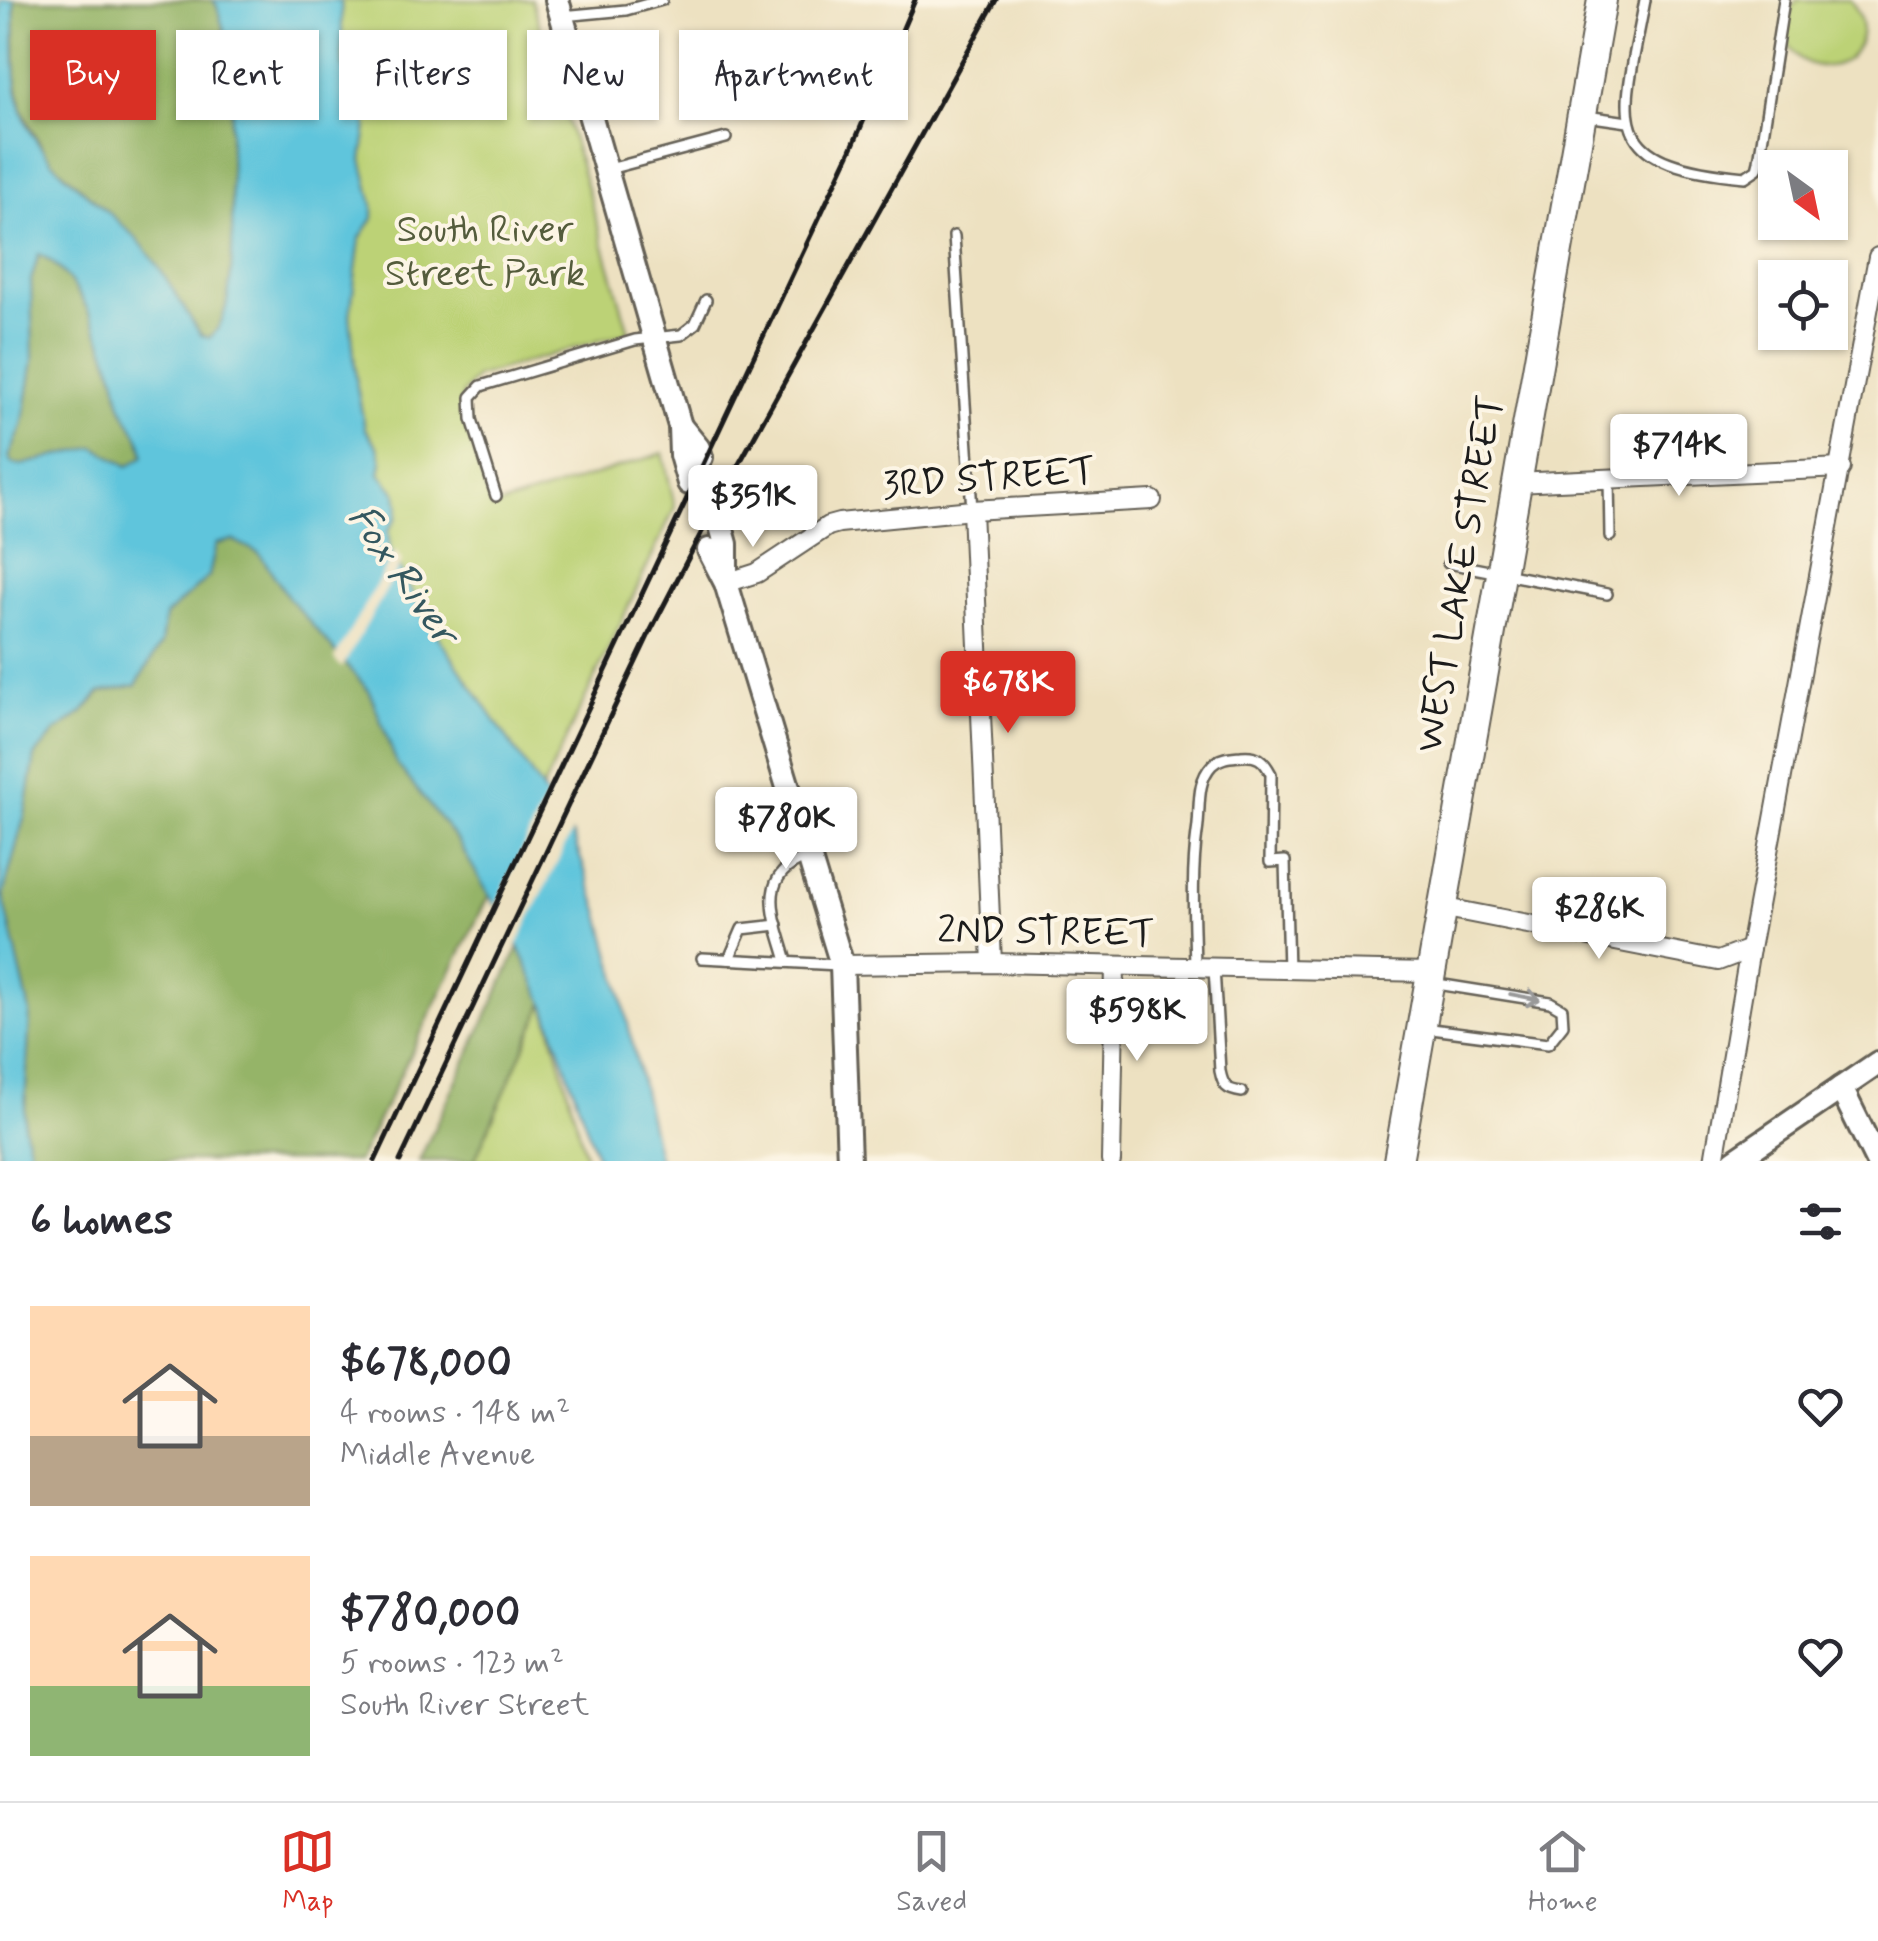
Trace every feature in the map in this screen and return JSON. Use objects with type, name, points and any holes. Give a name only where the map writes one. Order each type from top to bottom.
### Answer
[{"type":"main road","name":"WEST LAKE STREET","points":[[1398,1161],[1602,0]]},
{"type":"street","points":[[560,8],[680,426],[681,455],[689,484]]},
{"type":"street","points":[[1714,1161],[1878,257]]},
{"type":"street","points":[[680,426],[701,457]]},
{"type":"street","points":[[1515,483],[1842,468]]},
{"type":"street","name":"3RD STREET","points":[[726,583],[758,573],[839,522],[1152,500]]},
{"type":"street","points":[[972,510],[992,963]]},
{"type":"street","points":[[721,526],[726,544],[726,583]]},
{"type":"street","points":[[709,550],[726,583],[842,965],[849,1161]]},
{"type":"street","points":[[1442,907],[1718,961],[1750,949]]},
{"type":"street","name":"2ND STREET","points":[[842,965],[992,963],[1429,977]]},
{"type":"street","points":[[1111,1161],[1115,966]]},
{"type":"street","points":[[1734,1161],[1878,1063]]},
{"type":"street","points":[[1841,1088],[1869,1125],[1877,1161]]},
{"type":"lane","points":[[560,8],[626,10],[662,0]]},
{"type":"lane","points":[[1645,0],[1626,102],[1635,140],[1668,165],[1732,176],[1752,174],[1759,162],[1784,0]]},
{"type":"lane","points":[[1581,115],[1628,122]]},
{"type":"lane","points":[[606,170],[726,138]]},
{"type":"lane","points":[[954,236],[972,510]]},
{"type":"lane","points":[[496,496],[472,419],[471,397],[482,386],[635,340],[686,332],[695,324],[706,300]]},
{"type":"lane","points":[[1609,479],[1610,536]]},
{"type":"lane","points":[[1448,563],[1607,594]]},
{"type":"lane","points":[[1242,1092],[1229,1090],[1223,1084],[1220,1070],[1204,968],[1193,853],[1199,790],[1211,766],[1222,758],[1252,754],[1266,762],[1271,774],[1270,862],[1285,861],[1288,970]]},
{"type":"lane","points":[[787,960],[771,904],[772,891],[789,864],[809,857]]},
{"type":"lane","points":[[729,958],[742,929],[777,925]]},
{"type":"lane","points":[[702,958],[842,965]]},
{"type":"lane","points":[[1421,1027],[1548,1044],[1563,1025],[1562,1009],[1550,1002],[1429,977]]},
{"type":"green space","points":[[14,0],[213,0],[224,30],[176,30],[176,120],[231,120],[231,277],[220,325],[209,338],[201,335],[139,241],[47,157],[22,110],[16,76]]},
{"type":"green space","name":"South River Street Park","points":[[341,0],[532,0],[541,30],[527,30],[527,120],[567,120],[629,332],[476,377],[463,393],[460,405],[492,508],[663,453],[675,507],[542,790],[424,616],[390,549],[388,531],[397,517],[380,474],[378,448],[365,429],[350,315],[360,238],[373,218],[362,160],[365,120],[507,120],[507,30],[342,30]]},
{"type":"green space","points":[[1797,0],[1850,0],[1862,30],[1848,59],[1818,66],[1794,53],[1784,28],[1787,14]]},
{"type":"green space","points":[[39,254],[53,263],[77,290],[103,344],[122,407],[143,449],[144,456],[128,466],[95,447],[21,465],[11,463],[9,457],[22,426],[33,360],[31,280]]},
{"type":"green space","points":[[233,540],[259,553],[289,598],[370,692],[397,764],[459,843],[489,895],[358,1161],[32,1161],[24,1126],[30,1012],[3,895],[25,814],[35,756],[55,732],[82,713],[100,693],[136,685],[161,644],[165,616],[209,576],[216,544]]},
{"type":"green space","points":[[519,947],[544,1003],[474,1161],[419,1161]]},
{"type":"green space","points":[[544,1003],[587,1161],[474,1161]]},
{"type":"water","name":"Fox River","points":[[0,0],[14,0],[16,82],[30,130],[57,166],[142,245],[201,335],[209,338],[220,325],[231,277],[231,120],[319,120],[319,30],[224,30],[213,0],[341,0],[339,120],[366,120],[362,160],[373,205],[373,218],[360,238],[350,315],[365,429],[378,448],[380,474],[397,494],[399,505],[388,531],[390,549],[424,616],[572,834],[598,907],[621,993],[659,1161],[598,1161],[544,1003],[519,947],[459,843],[397,764],[370,692],[289,598],[259,553],[233,540],[216,544],[209,576],[165,616],[161,644],[136,685],[99,693],[82,713],[55,732],[35,756],[25,814],[3,895],[30,1012],[24,1126],[32,1161],[0,1161]],"holes":[[[39,254],[65,275],[96,326],[122,407],[141,442],[144,456],[128,466],[95,447],[21,465],[11,463],[9,457],[22,426],[33,360],[31,280]]]},
{"type":"pier","points":[[396,550],[402,562],[342,668],[334,659]]},
{"type":"pier","points":[[549,791],[574,828],[515,950],[493,911]]},
{"type":"tunnel","points":[[701,457],[721,526]]},
{"type":"tunnel","points":[[689,483],[709,550]]},
{"type":"railway","points":[[375,1161],[851,150],[915,0]]},
{"type":"railway","points":[[400,1161],[650,632],[996,0]]}]
